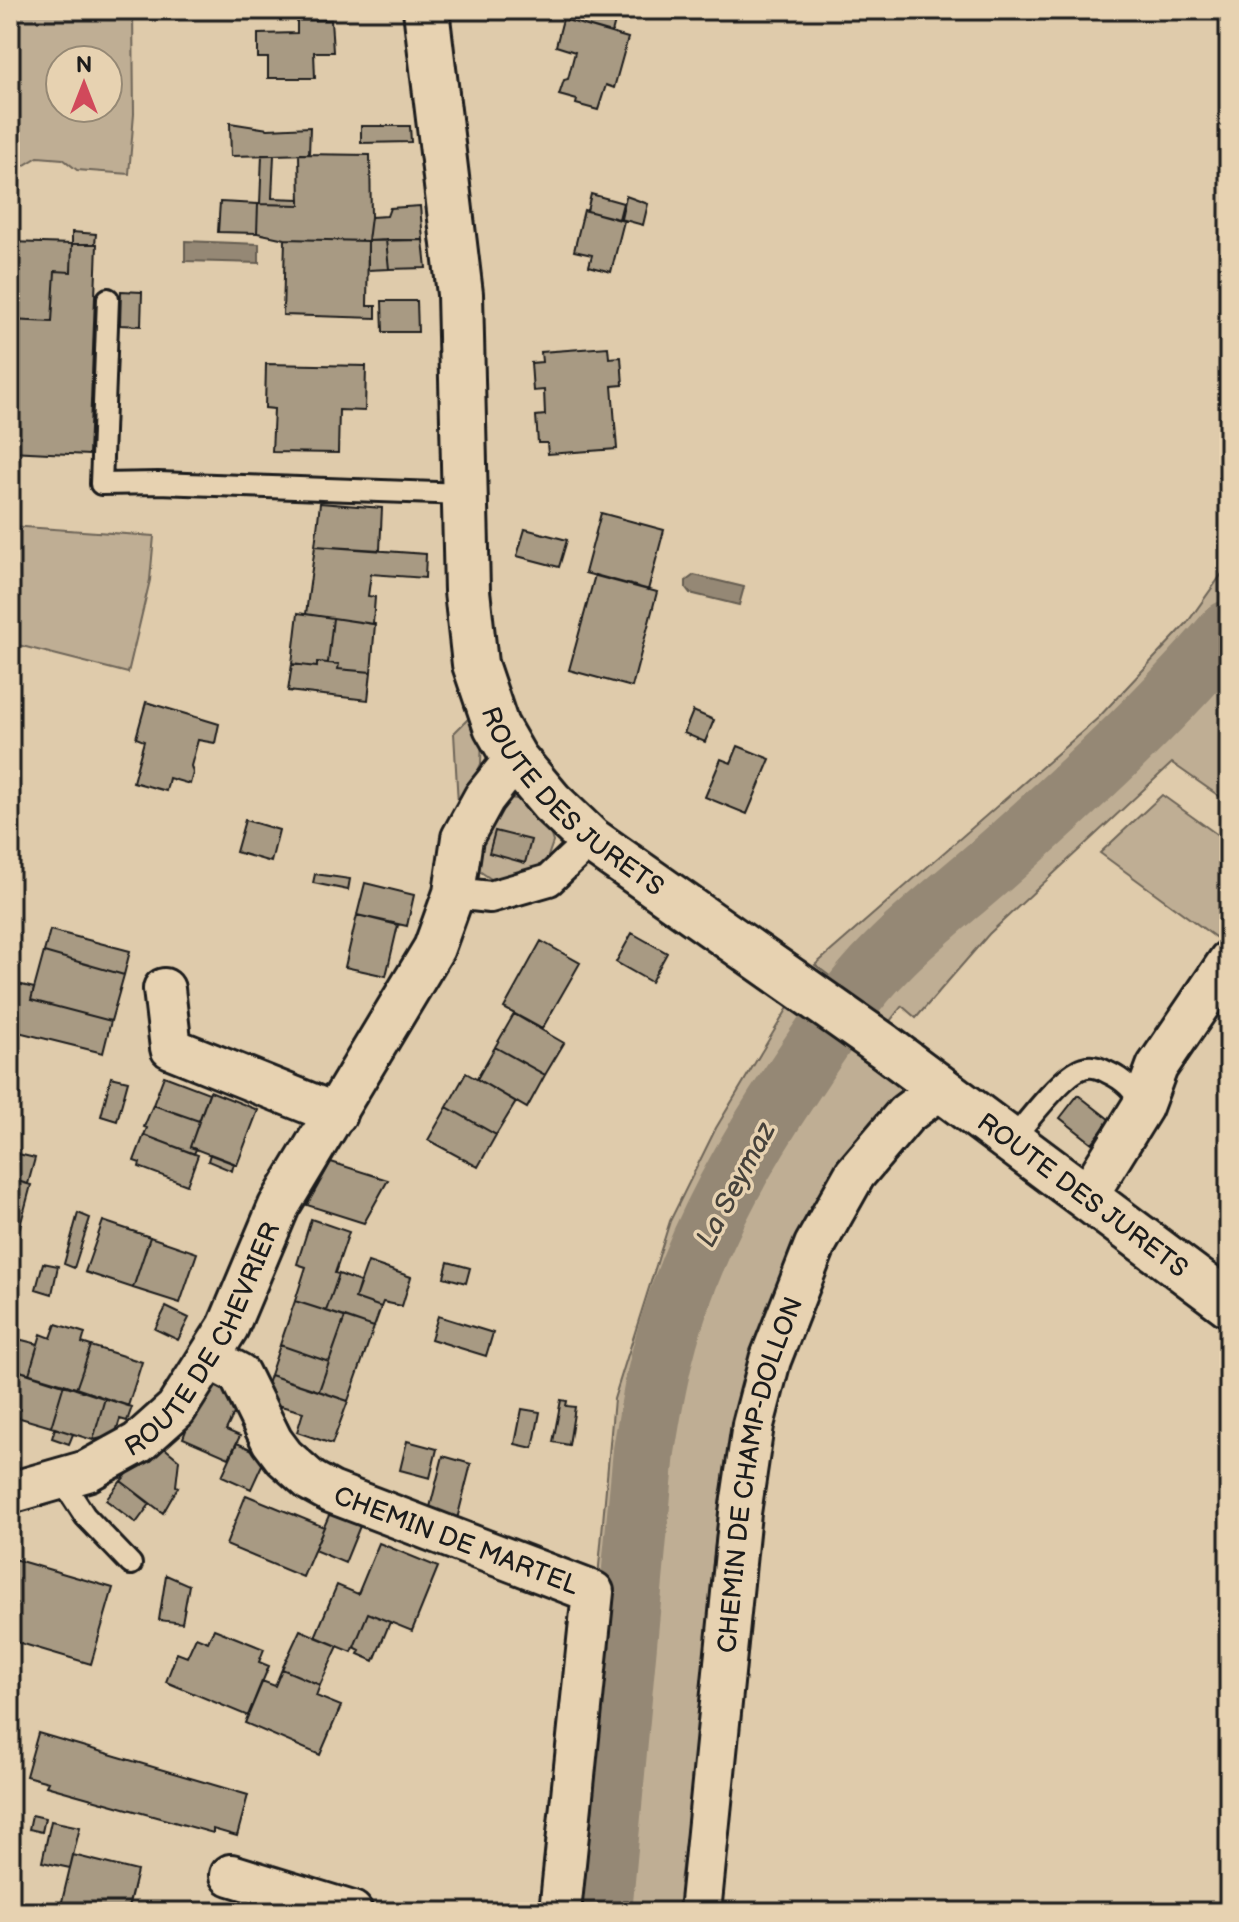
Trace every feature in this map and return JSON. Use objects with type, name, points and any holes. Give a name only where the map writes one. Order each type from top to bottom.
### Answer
[{"type":"street","name":"ROUTE DES JURETS","points":[[426,10],[460,294],[468,615],[475,664],[496,726],[515,759],[551,802],[591,840],[884,1046],[1229,1304]]},
{"type":"street","name":"ROUTE DE CHEVRIER","points":[[10,1493],[87,1471],[138,1443],[176,1409],[228,1327],[279,1206],[434,948],[454,893],[462,838],[484,798],[515,759]]},
{"type":"street","points":[[454,893],[490,897],[549,880],[591,840]]},
{"type":"street","points":[[1087,1196],[1142,1107],[1157,1067],[1229,961]]},
{"type":"street","points":[[164,989],[171,1048],[336,1114]]},
{"type":"street","name":"CHEMIN DE CHAMP-DOLLON","points":[[700,1912],[740,1513],[753,1425],[770,1360],[815,1245],[855,1174],[906,1114],[941,1088]]},
{"type":"street","name":"CHEMIN DE MARTEL","points":[[209,1358],[239,1374],[272,1441],[290,1464],[311,1481],[331,1492],[593,1592],[560,1912]]},
{"type":"street","points":[[231,1875],[352,1912]]},
{"type":"lane","points":[[108,299],[101,484],[158,483],[464,494]]},
{"type":"lane","points":[[1012,1140],[1070,1074],[1085,1067],[1099,1068],[1116,1076],[1134,1090],[1142,1107]]},
{"type":"lane","points":[[61,1479],[85,1516],[131,1564]]},
{"type":"shaded area","points":[[10,10],[133,10],[134,114],[129,174],[77,170],[63,159],[38,157],[18,169],[10,168]]},
{"type":"shaded area","points":[[185,241],[259,244],[259,263],[185,261]]},
{"type":"shaded area","points":[[10,526],[154,536],[150,580],[128,673],[10,643]]},
{"type":"shaded area","points":[[1229,564],[1229,803],[1172,763],[989,934],[916,1018],[902,1006],[890,1021],[815,965],[1098,718],[1187,623]]},
{"type":"shaded area","points":[[694,575],[744,587],[739,605],[690,593],[686,581]]},
{"type":"shaded area","points":[[471,716],[482,739],[481,764],[464,803],[458,804],[454,733]]},
{"type":"shaded area","points":[[1162,795],[1229,843],[1229,932],[1222,942],[1100,853]]},
{"type":"shaded area","points":[[508,798],[525,800],[549,829],[553,842],[546,862],[529,877],[494,881],[475,868],[478,833]]},
{"type":"shaded area","points":[[789,1006],[941,1088],[855,1174],[745,1481],[720,1497],[712,1573],[731,1598],[713,1786],[689,1811],[680,1883],[700,1912],[568,1912],[614,1399],[670,1221],[716,1128]]},
{"type":"building","points":[[543,10],[618,10],[612,33],[542,13]]},
{"type":"building","points":[[563,19],[628,38],[614,88],[606,85],[598,110],[559,95],[564,80],[568,79],[575,52],[556,46]]},
{"type":"building","points":[[297,20],[331,20],[333,52],[314,52],[315,78],[268,78],[268,58],[258,58],[258,34],[297,33]]},
{"type":"building","points":[[230,123],[268,129],[310,127],[309,154],[231,156]]},
{"type":"building","points":[[361,126],[410,126],[411,142],[361,143]]},
{"type":"building","points":[[299,154],[370,155],[371,217],[368,241],[285,239],[257,233],[258,204],[300,205]]},
{"type":"building","points":[[262,155],[274,155],[272,198],[300,199],[300,205],[260,204]]},
{"type":"building","points":[[591,194],[623,203],[619,219],[587,211]]},
{"type":"building","points":[[626,196],[648,204],[643,225],[621,219]]},
{"type":"building","points":[[220,202],[258,204],[257,233],[218,232]]},
{"type":"building","points":[[420,206],[423,240],[368,241],[371,217],[387,216],[390,208]]},
{"type":"building","points":[[584,210],[624,221],[611,272],[589,266],[592,255],[574,251]]},
{"type":"building","points":[[72,232],[96,234],[95,244],[72,244]]},
{"type":"building","points":[[285,239],[368,241],[367,306],[376,306],[376,318],[283,315]]},
{"type":"building","points":[[386,240],[423,240],[426,268],[389,269]]},
{"type":"building","points":[[386,240],[389,269],[368,270],[368,241]]},
{"type":"building","points":[[10,242],[72,244],[71,272],[55,271],[52,322],[10,320]]},
{"type":"building","points":[[72,244],[97,244],[89,455],[10,451],[10,320],[52,322],[55,271],[71,272]]},
{"type":"building","points":[[121,291],[142,292],[141,326],[120,325]]},
{"type":"building","points":[[382,301],[417,301],[418,332],[383,332]]},
{"type":"building","points":[[608,347],[609,358],[621,357],[623,385],[612,386],[617,449],[548,454],[547,443],[538,443],[536,416],[545,415],[544,390],[533,391],[531,363],[542,362],[541,352]]},
{"type":"building","points":[[266,364],[366,366],[365,411],[339,410],[338,453],[272,452],[274,409],[265,408]]},
{"type":"building","points":[[320,503],[382,508],[380,550],[315,546]]},
{"type":"building","points":[[601,513],[664,530],[648,590],[585,573]]},
{"type":"building","points":[[525,529],[567,540],[559,567],[517,556]]},
{"type":"building","points":[[315,546],[426,554],[425,578],[371,574],[368,596],[375,597],[373,624],[306,614]]},
{"type":"building","points":[[595,575],[657,592],[632,687],[569,670]]},
{"type":"building","points":[[298,613],[333,618],[328,663],[317,662],[317,667],[292,664]]},
{"type":"building","points":[[333,618],[375,624],[371,672],[338,669],[339,664],[328,663]]},
{"type":"building","points":[[317,662],[339,664],[338,669],[371,672],[368,700],[288,691],[292,664],[317,667]]},
{"type":"building","points":[[146,702],[219,724],[215,743],[198,740],[190,784],[169,778],[166,791],[133,782],[144,741],[136,738]]},
{"type":"building","points":[[693,711],[714,720],[705,742],[684,733]]},
{"type":"building","points":[[738,746],[770,759],[747,814],[705,797],[721,759],[731,763]]},
{"type":"building","points":[[245,820],[279,830],[271,862],[236,852]]},
{"type":"building","points":[[495,831],[531,840],[525,863],[489,853]]},
{"type":"building","points":[[315,874],[350,879],[348,890],[313,883]]},
{"type":"building","points":[[365,883],[414,895],[407,926],[357,915]]},
{"type":"building","points":[[357,915],[398,925],[386,976],[345,967]]},
{"type":"building","points":[[50,930],[130,951],[124,975],[44,952]]},
{"type":"building","points":[[632,933],[667,953],[651,982],[616,962]]},
{"type":"building","points":[[541,941],[580,963],[542,1029],[504,1008]]},
{"type":"building","points":[[44,952],[124,975],[111,1021],[31,1000]]},
{"type":"building","points":[[10,982],[34,988],[31,1000],[111,1021],[103,1053],[10,1030]]},
{"type":"building","points":[[514,1014],[564,1043],[545,1075],[495,1047]]},
{"type":"building","points":[[495,1047],[545,1075],[527,1108],[477,1079]]},
{"type":"building","points":[[466,1073],[516,1102],[496,1135],[447,1107]]},
{"type":"building","points":[[164,1076],[209,1093],[199,1121],[153,1105]]},
{"type":"building","points":[[111,1077],[128,1081],[117,1121],[101,1116]]},
{"type":"building","points":[[210,1091],[258,1110],[237,1165],[190,1147]]},
{"type":"building","points":[[1078,1095],[1110,1120],[1092,1143],[1060,1118]]},
{"type":"building","points":[[153,1105],[199,1121],[190,1147],[196,1149],[194,1154],[144,1135]]},
{"type":"building","points":[[447,1107],[496,1135],[478,1167],[428,1140]]},
{"type":"building","points":[[144,1135],[198,1155],[187,1185],[139,1167],[140,1163],[134,1161]]},
{"type":"building","points":[[10,1152],[35,1158],[28,1184],[10,1179]]},
{"type":"building","points":[[210,1154],[234,1163],[232,1171],[208,1161]]},
{"type":"building","points":[[331,1162],[388,1180],[364,1223],[307,1205]]},
{"type":"building","points":[[10,1179],[31,1185],[10,1264]]},
{"type":"building","points":[[78,1213],[90,1218],[74,1268],[64,1264]]},
{"type":"building","points":[[311,1219],[349,1232],[326,1311],[295,1301],[306,1267],[297,1264]]},
{"type":"building","points":[[103,1221],[150,1237],[133,1288],[85,1272]]},
{"type":"building","points":[[150,1237],[197,1253],[180,1303],[133,1288]]},
{"type":"building","points":[[368,1262],[411,1277],[402,1306],[383,1302],[381,1307],[355,1298]]},
{"type":"building","points":[[448,1262],[470,1268],[466,1283],[444,1277]]},
{"type":"building","points":[[43,1263],[58,1266],[52,1294],[36,1289]]},
{"type":"building","points":[[339,1274],[360,1282],[355,1298],[381,1307],[374,1327],[326,1311]]},
{"type":"building","points":[[295,1301],[345,1317],[329,1362],[280,1345]]},
{"type":"building","points":[[166,1307],[189,1318],[178,1340],[155,1329]]},
{"type":"building","points":[[438,1316],[493,1333],[486,1356],[431,1339]]},
{"type":"building","points":[[345,1317],[374,1327],[348,1401],[319,1391]]},
{"type":"building","points":[[56,1324],[85,1333],[82,1343],[91,1346],[76,1389],[29,1374],[41,1334],[51,1338]]},
{"type":"building","points":[[10,1337],[38,1344],[29,1374],[10,1368]]},
{"type":"building","points":[[280,1345],[329,1362],[319,1391],[270,1375]]},
{"type":"building","points":[[91,1346],[142,1362],[128,1406],[76,1389]]},
{"type":"building","points":[[10,1368],[64,1384],[51,1427],[10,1415]]},
{"type":"building","points":[[270,1375],[348,1401],[332,1444],[297,1432],[303,1412],[262,1401]]},
{"type":"building","points":[[64,1384],[105,1398],[93,1440],[51,1427]]},
{"type":"building","points":[[211,1384],[241,1399],[226,1430],[240,1436],[229,1458],[183,1438],[192,1415]]},
{"type":"building","points":[[105,1398],[132,1407],[127,1421],[120,1419],[115,1435],[93,1440]]},
{"type":"building","points":[[561,1400],[567,1401],[566,1406],[575,1407],[569,1445],[553,1442]]},
{"type":"building","points":[[522,1409],[540,1412],[533,1448],[515,1444]]},
{"type":"building","points":[[55,1428],[73,1434],[69,1444],[52,1438]]},
{"type":"building","points":[[156,1441],[179,1460],[178,1487],[163,1513],[121,1481]]},
{"type":"building","points":[[407,1441],[437,1449],[430,1478],[400,1470]]},
{"type":"building","points":[[237,1443],[266,1456],[251,1489],[222,1476]]},
{"type":"building","points":[[443,1456],[471,1464],[455,1527],[427,1519]]},
{"type":"building","points":[[121,1481],[150,1504],[136,1523],[106,1500]]},
{"type":"building","points":[[246,1495],[324,1527],[303,1577],[226,1545]]},
{"type":"building","points":[[330,1513],[360,1526],[345,1563],[314,1550]]},
{"type":"building","points":[[379,1543],[438,1567],[412,1631],[368,1613],[352,1652],[315,1637],[337,1585],[358,1594]]},
{"type":"building","points":[[10,1558],[113,1588],[91,1664],[10,1640]]},
{"type":"building","points":[[166,1575],[189,1585],[182,1623],[159,1620]]},
{"type":"building","points":[[368,1613],[390,1622],[374,1661],[358,1654],[360,1650],[354,1647]]},
{"type":"building","points":[[214,1629],[264,1649],[259,1662],[269,1666],[248,1716],[166,1682],[177,1653],[187,1657],[196,1637],[208,1642]]},
{"type":"building","points":[[300,1630],[338,1646],[320,1685],[282,1669]]},
{"type":"building","points":[[282,1669],[320,1685],[316,1696],[341,1706],[320,1755],[245,1723],[262,1681],[275,1686]]},
{"type":"building","points":[[38,1733],[248,1795],[237,1836],[213,1829],[213,1833],[46,1786],[48,1782],[26,1776]]},
{"type":"building","points":[[32,1815],[45,1818],[42,1832],[29,1829]]},
{"type":"building","points":[[51,1821],[80,1827],[70,1868],[42,1862]]},
{"type":"building","points":[[73,1855],[137,1871],[127,1912],[60,1910]]},
{"type":"waterway","name":"La Seymaz","points":[[601,1912],[644,1451],[672,1321],[714,1215],[778,1104],[861,985],[913,932],[1117,750],[1229,631]]}]
